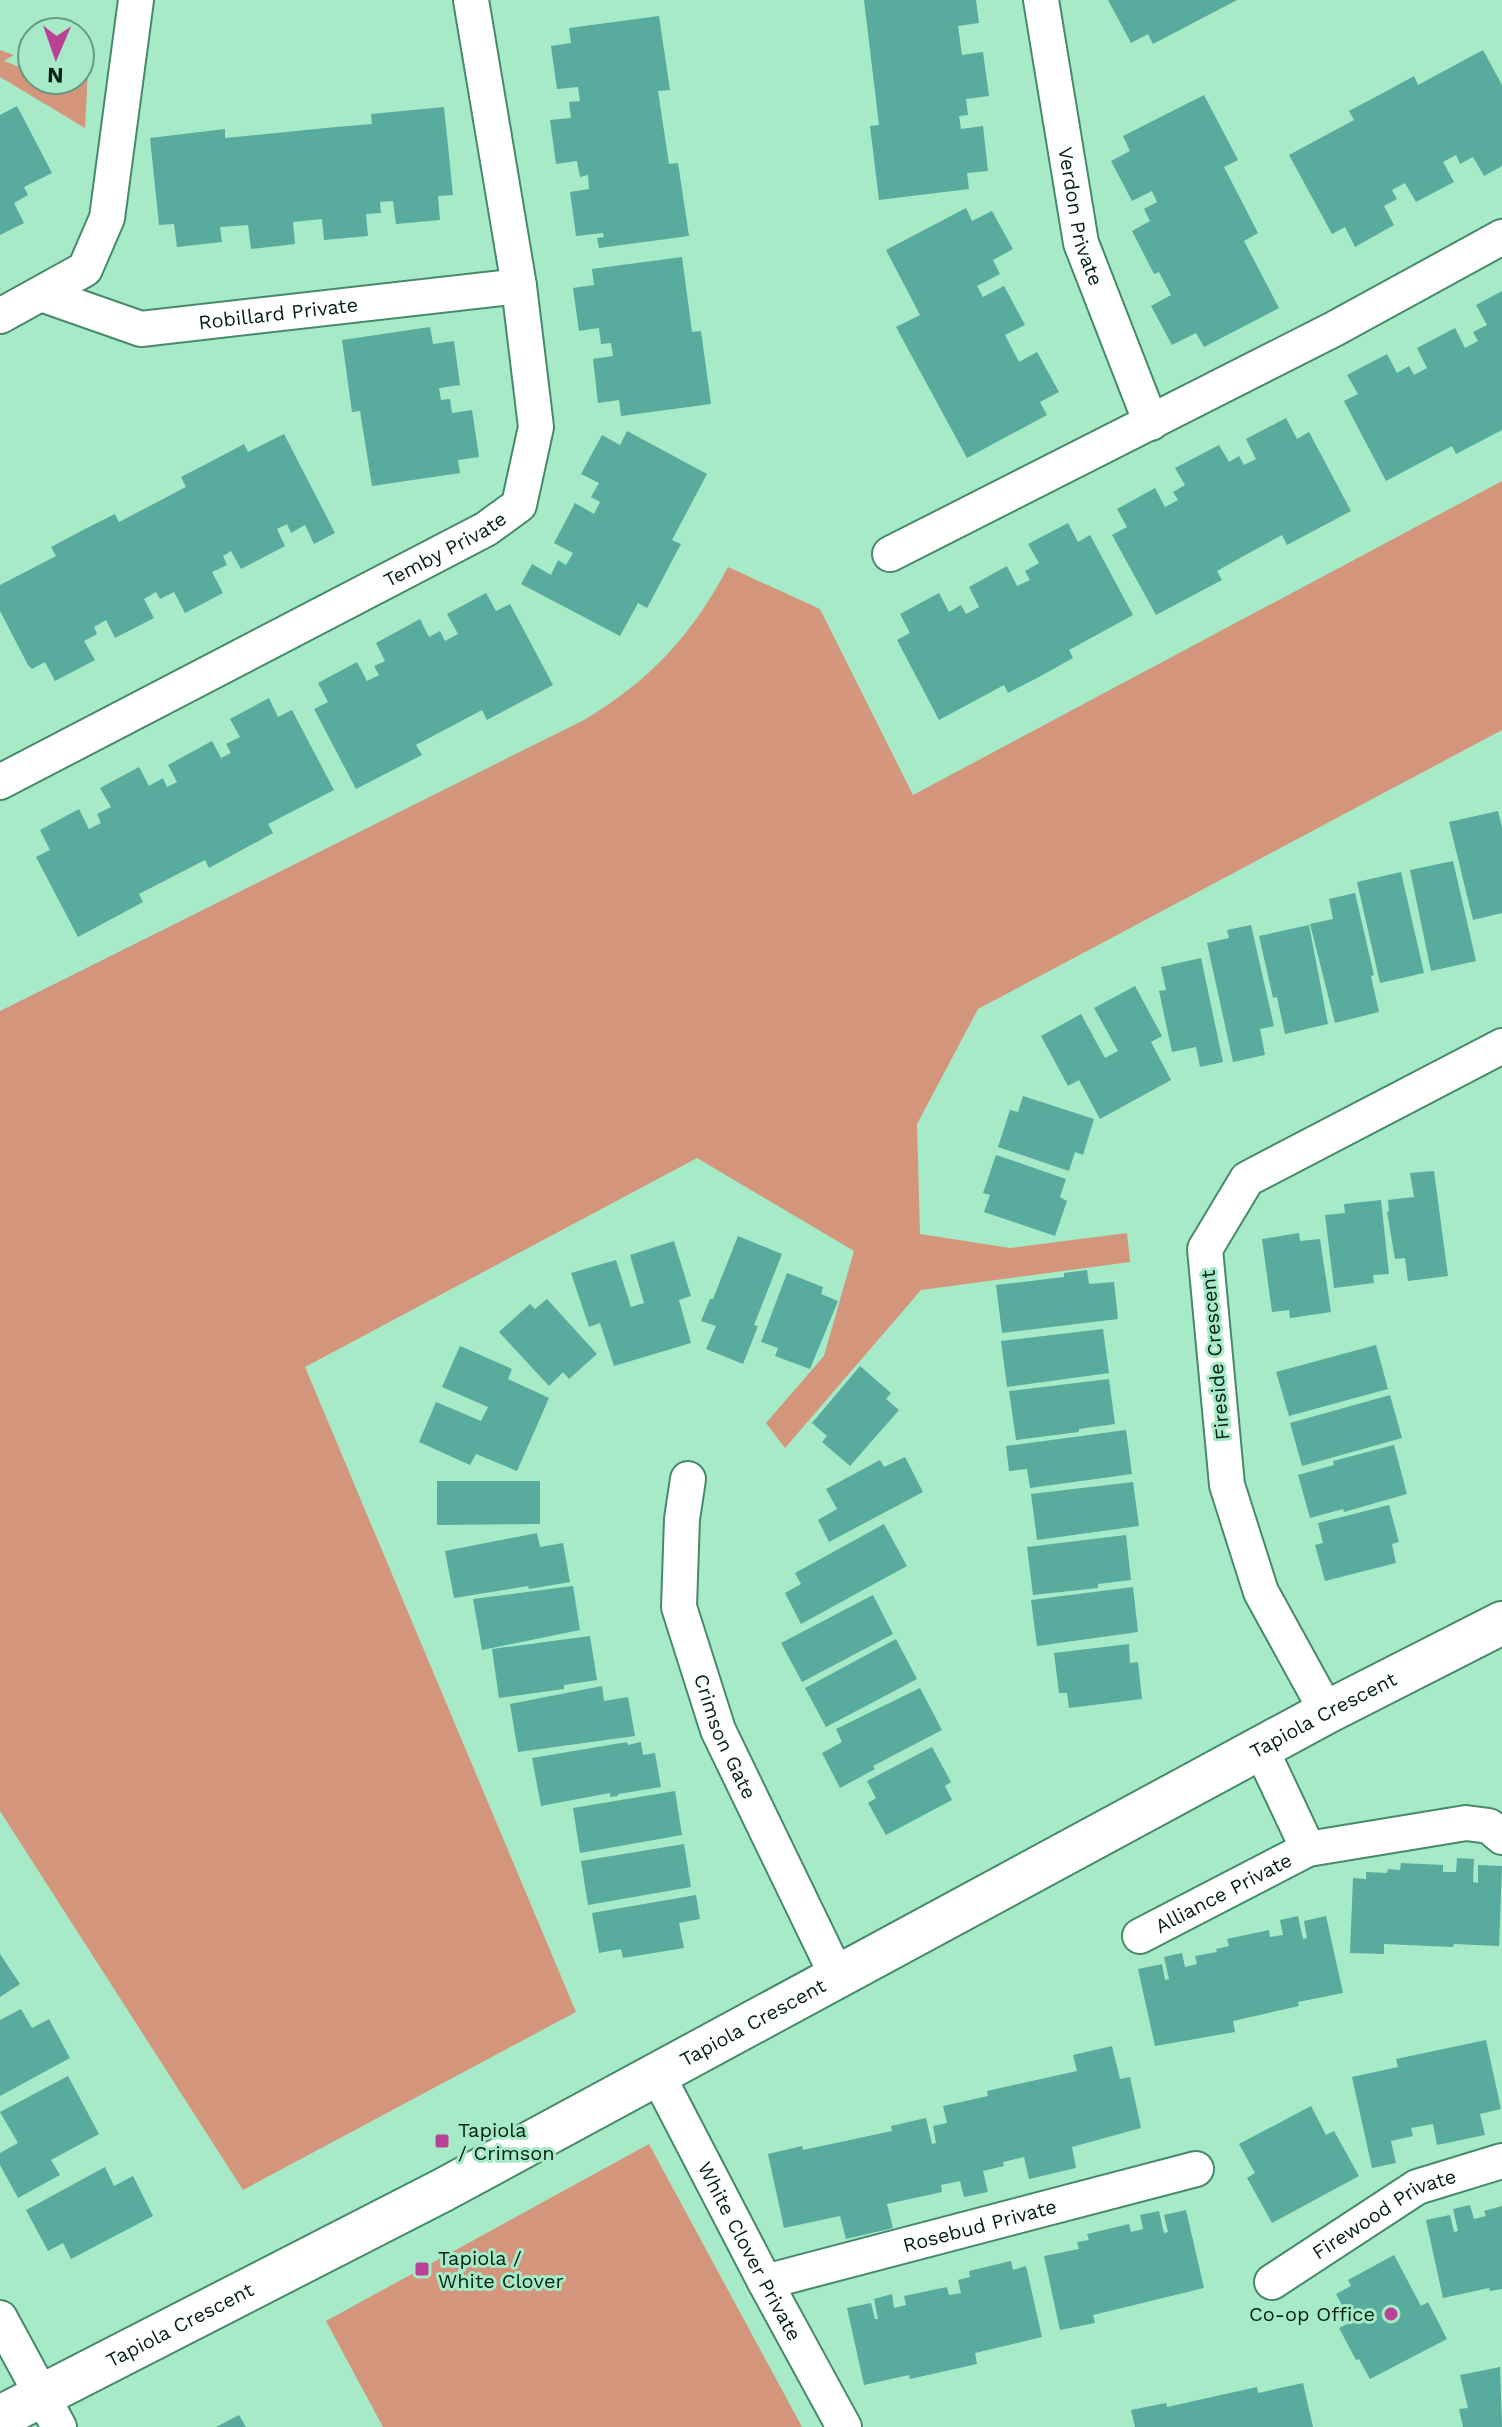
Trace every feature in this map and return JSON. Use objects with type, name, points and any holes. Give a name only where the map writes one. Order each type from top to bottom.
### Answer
[{"type":"street","points":[[0,316],[85,269],[107,218],[136,0]]},
{"type":"street","name":"Temby Private","points":[[0,782],[486,529],[519,505],[536,427],[519,286],[471,0]]},
{"type":"street","name":"Verdon Private","points":[[1041,0],[1081,243],[1151,423]]},
{"type":"street","points":[[890,554],[1334,329],[1502,237]]},
{"type":"street","name":"Robillard Private","points":[[41,294],[141,329],[519,286]]},
{"type":"street","name":"Fireside Crescent","points":[[1327,1712],[1261,1592],[1227,1485],[1205,1249],[1247,1179],[1502,1046]]},
{"type":"street","name":"Crimson Gate","points":[[688,1479],[682,1519],[679,1607],[718,1730],[837,1976]]},
{"type":"street","name":"Tapiola Crescent","points":[[0,2417],[50,2411],[443,2190],[837,1976],[1327,1712],[1502,1623]]},
{"type":"street","name":"Alliance Private","points":[[1261,1749],[1308,1849]]},
{"type":"street","name":"Alliance Private","points":[[1140,1936],[1308,1849],[1466,1823],[1489,1826],[1502,1837]]},
{"type":"street","name":"White Clover Private","points":[[657,2074],[844,2427]]},
{"type":"street","name":"Firewood Private","points":[[1272,2282],[1417,2187],[1502,2161]]},
{"type":"street","name":"Rosebud Private","points":[[765,2282],[1196,2169]]},
{"type":"street","points":[[0,2318],[50,2411]]},
{"type":"shaded area","points":[[0,50],[14,55],[4,61],[16,66],[16,87],[0,77]]},
{"type":"shaded area","points":[[32,96],[87,96],[85,128]]},
{"type":"shaded area","points":[[1502,481],[1502,730],[978,1009],[917,1124],[920,1234],[1010,1248],[1127,1233],[1130,1262],[921,1290],[785,1448],[766,1423],[824,1356],[854,1251],[697,1158],[305,1367],[576,2012],[243,2190],[0,1811],[0,1011],[584,720],[630,689],[668,654],[700,614],[728,567],[820,609],[913,795]]},
{"type":"shaded area","points":[[649,2144],[802,2427],[383,2427],[326,2321]]},
{"type":"building","points":[[864,0],[976,0],[979,23],[958,26],[962,55],[983,52],[989,96],[966,99],[968,115],[959,116],[961,129],[983,126],[988,171],[967,173],[969,189],[879,200],[870,126],[879,125]]},
{"type":"building","points":[[1108,0],[1237,0],[1153,44],[1148,34],[1131,43]]},
{"type":"building","points":[[659,16],[670,90],[658,91],[669,164],[678,163],[689,236],[599,248],[597,238],[604,237],[603,233],[576,236],[570,192],[589,189],[588,175],[580,177],[577,161],[556,164],[550,120],[571,118],[569,102],[580,101],[578,87],[557,89],[551,46],[571,43],[569,28]]},
{"type":"building","points":[[1483,50],[1502,85],[1502,166],[1484,176],[1473,157],[1460,164],[1456,155],[1443,162],[1454,182],[1416,202],[1405,183],[1392,190],[1397,199],[1384,206],[1394,225],[1355,247],[1345,227],[1332,234],[1289,155],[1354,120],[1349,111],[1414,76],[1418,85]]},
{"type":"building","points":[[1204,95],[1238,160],[1224,167],[1258,233],[1244,241],[1279,308],[1204,347],[1196,333],[1172,345],[1151,306],[1171,295],[1159,272],[1154,274],[1132,231],[1150,221],[1144,209],[1157,202],[1152,191],[1132,201],[1111,161],[1130,151],[1123,136]]},
{"type":"building","points":[[17,106],[52,173],[24,187],[28,195],[14,203],[24,223],[0,235],[0,115]]},
{"type":"building","points":[[444,107],[453,195],[438,196],[440,220],[396,224],[393,201],[380,202],[381,213],[366,214],[368,236],[324,240],[322,219],[293,222],[295,244],[251,249],[248,225],[220,227],[222,242],[177,247],[174,224],[159,225],[150,138],[225,129],[225,138],[372,124],[371,114]]},
{"type":"building","points":[[966,208],[972,221],[992,211],[1013,249],[993,260],[1000,274],[977,286],[983,297],[1004,286],[1025,325],[1005,335],[1019,362],[1037,352],[1059,392],[1040,402],[1047,415],[967,458],[896,327],[920,315],[886,250]]},
{"type":"building","points":[[682,257],[692,332],[701,331],[711,404],[621,416],[619,400],[598,403],[593,359],[613,356],[611,343],[601,344],[599,328],[579,331],[573,288],[594,285],[592,269]]},
{"type":"building","points":[[1502,291],[1502,430],[1456,454],[1452,446],[1386,481],[1344,401],[1358,394],[1347,375],[1387,354],[1397,373],[1409,366],[1414,375],[1427,368],[1417,348],[1455,328],[1465,348],[1478,341],[1473,332],[1487,325],[1476,305]]},
{"type":"building","points":[[430,327],[433,344],[454,341],[460,385],[439,388],[441,400],[450,399],[452,413],[472,410],[479,457],[458,460],[460,473],[372,486],[360,411],[352,412],[342,340]]},
{"type":"building","points":[[1286,418],[1297,439],[1309,432],[1351,511],[1287,545],[1282,535],[1217,571],[1222,580],[1156,615],[1112,535],[1127,527],[1117,509],[1155,488],[1165,507],[1178,500],[1173,492],[1185,485],[1175,468],[1219,445],[1229,462],[1239,456],[1244,465],[1256,459],[1246,439]]},
{"type":"building","points":[[627,431],[707,474],[672,540],[681,544],[647,608],[638,603],[620,636],[521,584],[532,564],[551,575],[558,560],[566,565],[573,553],[554,543],[575,503],[594,514],[600,502],[591,497],[599,483],[581,474],[602,435],[620,445]]},
{"type":"building","points":[[284,434],[335,533],[314,544],[305,525],[291,533],[287,524],[277,529],[285,546],[241,569],[231,551],[223,556],[227,565],[212,572],[223,593],[185,613],[174,592],[160,599],[156,592],[144,599],[154,618],[115,638],[106,620],[94,627],[97,634],[84,641],[95,660],[55,681],[45,662],[32,669],[28,665],[0,611],[0,585],[56,556],[51,547],[83,530],[115,514],[119,522],[186,487],[181,477],[244,444],[248,452]]},
{"type":"building","points":[[1068,523],[1078,542],[1090,535],[1133,615],[1069,650],[1073,658],[1039,677],[1008,693],[1004,685],[939,720],[897,640],[910,633],[900,614],[939,593],[949,612],[961,605],[966,614],[979,607],[969,587],[1007,566],[1017,586],[1030,580],[1025,571],[1039,563],[1028,544]]},
{"type":"building","points":[[486,593],[496,611],[510,604],[553,685],[487,720],[482,710],[416,745],[422,755],[356,789],[314,709],[328,702],[318,683],[357,662],[367,681],[379,675],[374,666],[385,661],[376,643],[420,619],[429,637],[440,631],[445,641],[458,634],[447,614]]},
{"type":"building","points":[[269,698],[278,717],[292,710],[334,790],[268,824],[273,833],[209,868],[205,860],[139,894],[143,902],[78,937],[36,857],[50,850],[40,830],[79,809],[89,829],[101,823],[97,814],[111,807],[100,788],[139,767],[149,786],[163,778],[167,787],[177,782],[168,765],[212,741],[221,758],[231,753],[226,744],[240,737],[230,719]]},
{"type":"building","points":[[1498,811],[1502,828],[1502,913],[1473,920],[1449,822]]},
{"type":"building","points":[[1453,861],[1476,961],[1431,971],[1410,870]]},
{"type":"building","points":[[1401,872],[1424,973],[1380,983],[1357,882]]},
{"type":"building","points":[[1355,893],[1374,975],[1371,976],[1379,1012],[1335,1023],[1310,924],[1333,919],[1329,899]]},
{"type":"building","points":[[1251,925],[1274,1026],[1260,1029],[1265,1055],[1233,1062],[1207,943],[1229,938],[1227,930]]},
{"type":"building","points":[[1309,925],[1328,1024],[1285,1034],[1259,936]]},
{"type":"building","points":[[1201,958],[1223,1062],[1200,1067],[1196,1047],[1172,1052],[1159,991],[1166,990],[1161,967]]},
{"type":"building","points":[[1135,986],[1162,1036],[1151,1042],[1171,1080],[1100,1119],[1079,1080],[1068,1086],[1041,1036],[1081,1014],[1105,1058],[1118,1051],[1094,1008]]},
{"type":"building","points":[[1023,1096],[1094,1119],[1083,1155],[1075,1152],[1069,1171],[998,1147],[1010,1110],[1018,1112]]},
{"type":"building","points":[[996,1155],[1066,1179],[1060,1197],[1067,1201],[1055,1236],[984,1212],[990,1195],[983,1193]]},
{"type":"building","points":[[1434,1171],[1448,1276],[1408,1281],[1405,1258],[1395,1259],[1387,1212],[1388,1200],[1414,1197],[1410,1173]]},
{"type":"building","points":[[1381,1200],[1389,1274],[1373,1275],[1374,1283],[1334,1288],[1325,1215],[1345,1213],[1344,1204]]},
{"type":"building","points":[[1299,1233],[1300,1241],[1320,1239],[1331,1312],[1290,1318],[1289,1310],[1272,1312],[1262,1239]]},
{"type":"building","points":[[738,1236],[782,1254],[754,1325],[758,1326],[743,1364],[706,1349],[716,1326],[701,1321]]},
{"type":"building","points":[[674,1241],[691,1296],[679,1300],[691,1343],[614,1366],[600,1323],[589,1327],[571,1273],[616,1260],[631,1307],[644,1303],[630,1255]]},
{"type":"building","points":[[1087,1270],[1089,1284],[1114,1282],[1118,1319],[1002,1333],[996,1285],[1064,1277],[1064,1273]]},
{"type":"building","points":[[787,1273],[823,1287],[821,1294],[838,1301],[810,1369],[775,1356],[778,1348],[761,1342]]},
{"type":"building","points":[[547,1299],[597,1354],[569,1379],[563,1372],[549,1386],[499,1332],[530,1304],[535,1309]]},
{"type":"building","points":[[1103,1329],[1109,1373],[1007,1387],[1001,1341]]},
{"type":"building","points":[[1376,1345],[1388,1389],[1289,1416],[1276,1372]]},
{"type":"building","points":[[460,1346],[512,1369],[508,1379],[549,1398],[517,1471],[476,1454],[470,1465],[419,1442],[436,1402],[481,1421],[488,1407],[442,1387]]},
{"type":"building","points":[[860,1366],[891,1393],[886,1399],[899,1410],[850,1466],[822,1442],[827,1436],[812,1423]]},
{"type":"building","points":[[1109,1379],[1115,1424],[1016,1440],[1009,1391]]},
{"type":"building","points":[[1390,1395],[1402,1438],[1302,1466],[1290,1423]]},
{"type":"building","points":[[1126,1430],[1132,1474],[1030,1488],[1027,1469],[1009,1471],[1006,1446]]},
{"type":"building","points":[[1394,1445],[1407,1494],[1310,1518],[1298,1475],[1334,1465],[1333,1461]]},
{"type":"building","points":[[905,1457],[923,1492],[829,1542],[818,1520],[837,1509],[826,1489],[880,1460],[884,1467]]},
{"type":"building","points":[[437,1481],[540,1481],[540,1524],[437,1525]]},
{"type":"building","points":[[1133,1482],[1139,1526],[1037,1540],[1031,1494]]},
{"type":"building","points":[[1389,1505],[1399,1542],[1392,1544],[1396,1563],[1325,1581],[1315,1545],[1323,1543],[1318,1523]]},
{"type":"building","points":[[884,1524],[907,1566],[801,1624],[785,1593],[801,1584],[795,1573]]},
{"type":"building","points":[[537,1533],[540,1547],[563,1543],[570,1582],[454,1598],[445,1551]]},
{"type":"building","points":[[1126,1535],[1131,1580],[1098,1584],[1098,1588],[1033,1595],[1027,1547]]},
{"type":"building","points":[[573,1586],[580,1630],[482,1650],[473,1599]]},
{"type":"building","points":[[1133,1587],[1138,1632],[1037,1646],[1031,1600]]},
{"type":"building","points":[[873,1595],[893,1634],[802,1682],[781,1643]]},
{"type":"building","points":[[590,1636],[597,1680],[564,1685],[564,1689],[499,1698],[492,1649]]},
{"type":"building","points":[[896,1639],[917,1679],[826,1727],[805,1688]]},
{"type":"building","points":[[1129,1644],[1130,1663],[1138,1662],[1142,1699],[1069,1708],[1067,1693],[1059,1693],[1054,1653]]},
{"type":"building","points":[[602,1686],[604,1701],[628,1697],[635,1736],[518,1752],[510,1704]]},
{"type":"building","points":[[920,1688],[942,1730],[873,1766],[875,1769],[840,1788],[822,1753],[842,1742],[836,1729]]},
{"type":"building","points":[[627,1742],[628,1745],[641,1742],[643,1755],[655,1753],[661,1787],[541,1806],[532,1758]]},
{"type":"building","points":[[932,1747],[951,1782],[945,1786],[952,1800],[886,1835],[868,1803],[876,1798],[867,1781]]},
{"type":"building","points":[[675,1791],[682,1835],[580,1853],[573,1808]]},
{"type":"building","points":[[684,1844],[691,1887],[588,1905],[581,1861]]},
{"type":"building","points":[[1457,1858],[1474,1859],[1473,1882],[1478,1883],[1478,1865],[1502,1866],[1499,1946],[1384,1944],[1384,1954],[1350,1953],[1353,1878],[1366,1879],[1366,1872],[1400,1870],[1401,1863],[1443,1865],[1443,1872],[1456,1872]]},
{"type":"building","points":[[696,1895],[700,1919],[679,1923],[684,1948],[623,1958],[621,1949],[599,1953],[592,1913]]},
{"type":"building","points":[[1298,1916],[1303,1939],[1307,1938],[1304,1921],[1326,1916],[1343,1993],[1233,2021],[1235,2032],[1155,2046],[1138,1969],[1162,1964],[1165,1980],[1169,1979],[1164,1957],[1182,1953],[1185,1967],[1197,1964],[1195,1956],[1229,1946],[1227,1939],[1269,1930],[1270,1937],[1283,1935],[1280,1920]]},
{"type":"building","points":[[0,1954],[20,1984],[0,1997]]},
{"type":"building","points":[[21,2009],[32,2028],[49,2019],[70,2058],[0,2096],[0,2020]]},
{"type":"building","points":[[1486,2040],[1501,2109],[1480,2114],[1485,2135],[1437,2145],[1433,2124],[1411,2128],[1413,2136],[1391,2141],[1396,2163],[1372,2168],[1352,2077],[1398,2067],[1396,2059]]},
{"type":"building","points":[[1112,2046],[1120,2079],[1130,2077],[1141,2128],[1072,2147],[1076,2168],[1029,2179],[1024,2157],[1003,2162],[1004,2166],[983,2171],[988,2192],[964,2197],[960,2181],[941,2185],[942,2192],[887,2204],[893,2228],[846,2239],[840,2216],[784,2228],[768,2154],[802,2146],[803,2150],[892,2131],[891,2126],[926,2118],[932,2144],[936,2143],[933,2126],[947,2123],[943,2106],[988,2096],[987,2091],[1077,2071],[1073,2055]]},
{"type":"building","points":[[68,2076],[99,2134],[51,2160],[60,2175],[18,2198],[0,2165],[0,2153],[18,2143],[0,2112]]},
{"type":"building","points":[[1311,2106],[1326,2135],[1334,2131],[1359,2176],[1272,2223],[1247,2178],[1255,2173],[1239,2144]]},
{"type":"building","points":[[105,2167],[114,2186],[133,2176],[153,2216],[71,2259],[63,2243],[48,2251],[26,2210]]},
{"type":"building","points":[[1470,2205],[1474,2219],[1486,2216],[1484,2211],[1502,2206],[1502,2289],[1490,2291],[1489,2288],[1443,2298],[1426,2220],[1450,2215],[1454,2232],[1458,2231],[1453,2209]]},
{"type":"building","points":[[1186,2210],[1204,2288],[1093,2315],[1095,2323],[1060,2330],[1044,2256],[1079,2249],[1077,2242],[1089,2240],[1087,2234],[1129,2224],[1131,2232],[1143,2229],[1140,2215],[1159,2211],[1164,2233],[1168,2232],[1164,2215]]},
{"type":"building","name":"Co-op Office","points":[[1394,2255],[1421,2306],[1428,2302],[1447,2339],[1370,2379],[1339,2328],[1351,2322],[1336,2294],[1351,2286],[1348,2280]]},
{"type":"building","points":[[1011,2261],[1013,2270],[1026,2266],[1042,2337],[975,2353],[977,2364],[910,2379],[909,2375],[864,2385],[847,2308],[871,2303],[875,2319],[878,2319],[874,2299],[892,2294],[894,2308],[906,2305],[904,2296],[947,2287],[949,2295],[961,2293],[958,2280],[970,2277],[969,2271]]},
{"type":"building","points":[[1500,2367],[1502,2427],[1463,2427],[1459,2409],[1468,2408],[1460,2375]]},
{"type":"building","points":[[1303,2383],[1313,2427],[1135,2427],[1131,2410],[1166,2403],[1167,2407],[1257,2387],[1258,2393]]},
{"type":"building","points":[[239,2415],[246,2427],[216,2427]]},
{"type":"place","name":"Tapiola / Crimson","points":[[442,2141]]},
{"type":"place","name":"Tapiola / White Clover","points":[[422,2269]]},
{"type":"place","name":"Co-op Office","points":[[1391,2314]]}]
